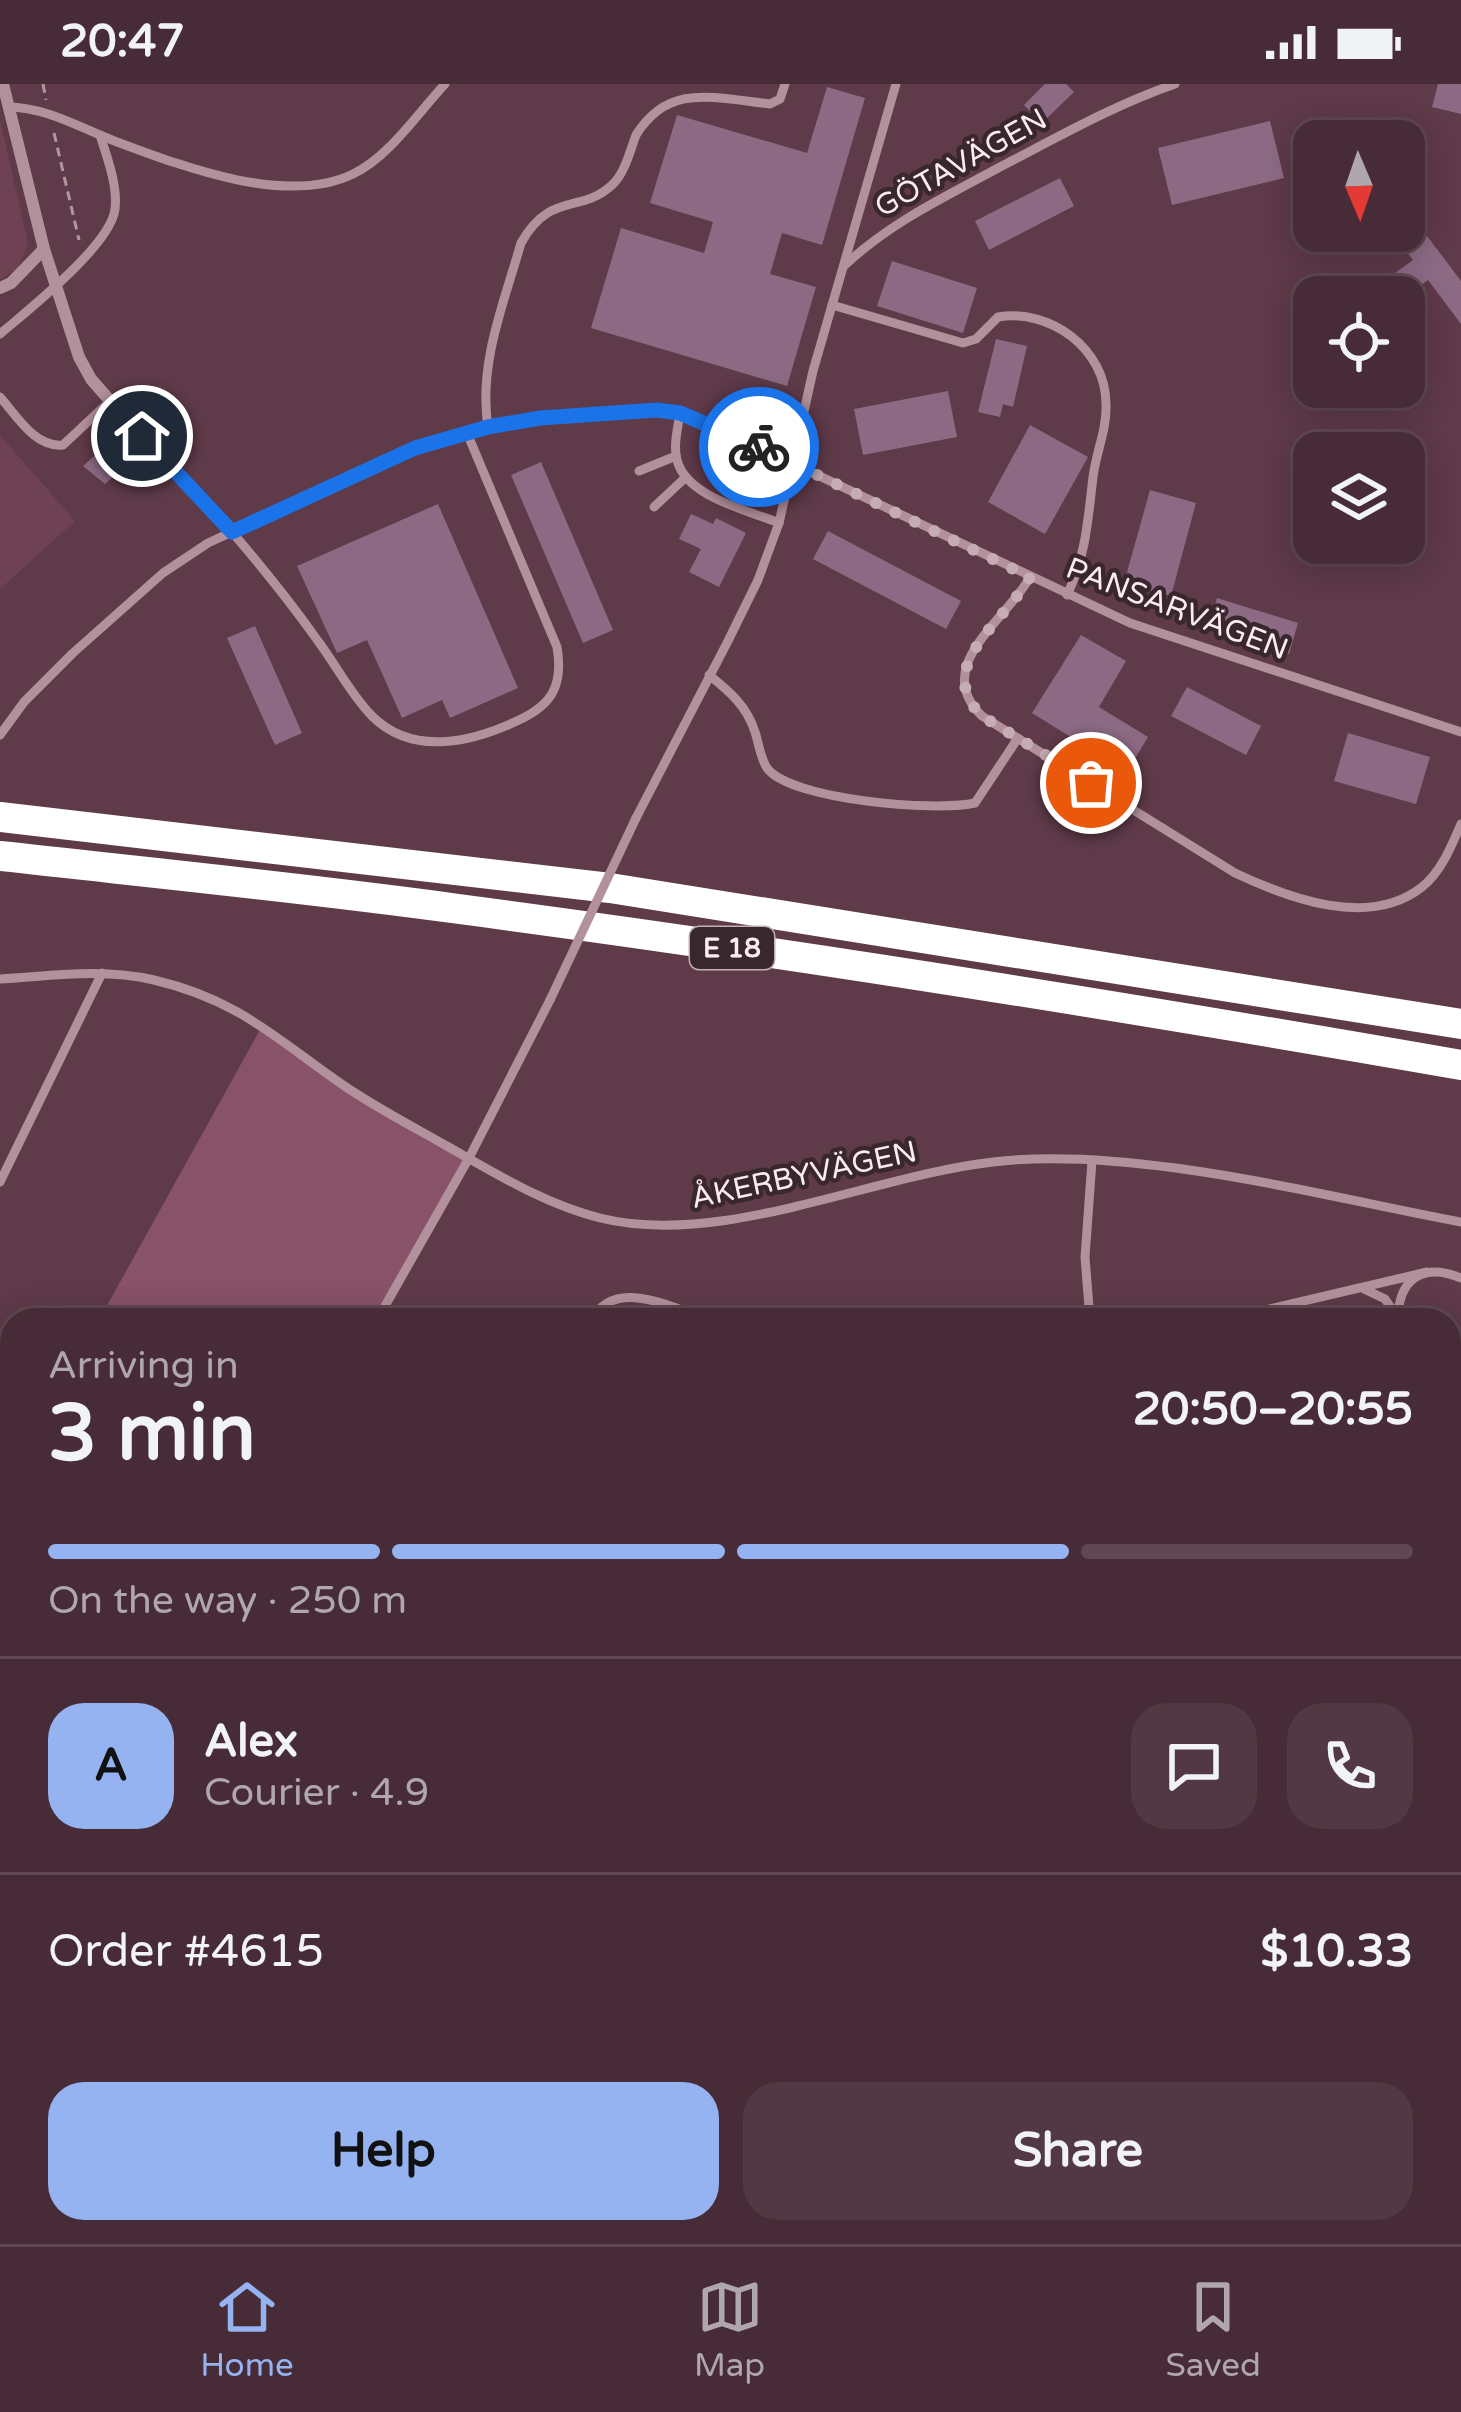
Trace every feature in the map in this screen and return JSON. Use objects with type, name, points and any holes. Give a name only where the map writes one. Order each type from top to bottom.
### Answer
[{"type":"highway","name":"E 18","points":[[0,817],[610,888],[1461,1024]]},
{"type":"highway","name":"E 18","points":[[0,856],[457,908],[726,946],[1056,996],[1461,1066]]},
{"type":"street","points":[[2,84],[44,249],[79,357],[110,401],[232,532]]},
{"type":"street","points":[[0,288],[11,284],[44,249]]},
{"type":"lane","points":[[8,107],[28,107],[211,172],[286,188],[319,185],[341,173],[379,147],[445,84]]},
{"type":"lane","points":[[488,427],[488,360],[521,243],[531,226],[556,207],[610,187],[621,173],[646,112],[661,94],[694,87],[770,104],[780,99],[785,84]]},
{"type":"lane","points":[[384,1308],[469,1159],[758,580],[779,523],[832,305],[896,84]]},
{"type":"lane","name":"GÖTAVÄGEN","points":[[843,267],[889,226],[1142,89],[1175,84]]},
{"type":"lane","points":[[405,108],[414,117]]},
{"type":"lane","points":[[0,334],[56,287],[109,229],[116,209],[100,135]]},
{"type":"lane","points":[[832,305],[963,343],[976,339],[998,316],[1035,316],[1086,349],[1100,371],[1107,398],[1106,424],[1094,472],[1089,529],[1067,595]]},
{"type":"lane","points":[[0,397],[42,443],[53,447],[63,445],[110,401]]},
{"type":"lane","name":"PANSARVÄGEN","points":[[0,735],[73,653],[163,573],[232,532],[415,448],[467,433],[582,415],[657,410],[680,413],[1067,595],[1177,641],[1461,731]]},
{"type":"lane","points":[[680,413],[676,456],[686,477],[700,490],[779,523]]},
{"type":"lane","points":[[232,532],[304,621],[372,717],[410,738],[457,743],[485,735],[547,703],[559,687],[560,664],[467,433]]},
{"type":"lane","points":[[639,471],[676,456]]},
{"type":"lane","points":[[654,507],[686,477]]},
{"type":"lane","points":[[1030,577],[978,642],[967,665],[963,688],[970,704],[982,716],[1235,873],[1303,899],[1372,907],[1396,902],[1421,888],[1437,871],[1461,824]]},
{"type":"lane","points":[[709,675],[748,712],[770,772],[786,784],[813,790],[931,808],[975,803],[1018,738]]},
{"type":"lane","name":"ÅKERBYVÄGEN","points":[[0,980],[62,972],[102,973],[187,990],[255,1019],[341,1083],[469,1159],[551,1203],[604,1219],[657,1226],[706,1223],[995,1161],[1092,1161],[1216,1177],[1461,1222]]},
{"type":"lane","points":[[0,1182],[102,973]]},
{"type":"lane","points":[[1089,1308],[1085,1257],[1092,1161]]},
{"type":"lane","points":[[1274,1308],[1427,1272],[1441,1270],[1461,1278]]},
{"type":"lane","points":[[1398,1308],[1406,1286],[1427,1272]]},
{"type":"lane","points":[[1360,1288],[1384,1299],[1390,1308]]},
{"type":"lane","points":[[600,1308],[606,1300],[632,1296],[670,1308]]},
{"type":"path","points":[[43,84],[83,257]]},
{"type":"shaded area","points":[[0,120],[28,243],[18,268],[0,280]]},
{"type":"shaded area","points":[[0,435],[75,521],[0,589]]},
{"type":"shaded area","points":[[261,1028],[464,1159],[379,1308],[106,1308]]},
{"type":"building","points":[[1045,84],[1066,84],[1074,92],[1042,123],[1024,105]]},
{"type":"building","points":[[1438,84],[1461,84],[1461,114],[1432,107]]},
{"type":"building","points":[[827,87],[865,98],[822,245],[782,233],[770,274],[816,287],[787,386],[591,328],[621,228],[704,253],[713,222],[650,203],[677,115],[807,153]]},
{"type":"building","points":[[1270,121],[1284,178],[1172,205],[1158,148]]},
{"type":"building","points":[[1060,178],[1074,206],[989,250],[975,221]]},
{"type":"building","points":[[1425,233],[1461,281],[1461,324],[1428,280],[1425,282],[1425,276],[1391,276],[1413,260],[1407,252],[1425,252]]},
{"type":"building","points":[[892,261],[977,288],[963,333],[877,306]]},
{"type":"building","points":[[996,339],[1027,346],[1013,407],[1003,404],[1000,417],[978,412]]},
{"type":"building","points":[[948,391],[957,437],[863,455],[854,409]]},
{"type":"building","points":[[1030,425],[1088,457],[1045,534],[988,502]]},
{"type":"building","points":[[120,433],[134,458],[105,484],[83,466]]},
{"type":"building","points":[[541,462],[613,630],[583,643],[511,475]]},
{"type":"building","points":[[1150,490],[1196,503],[1171,596],[1124,583]]},
{"type":"building","points":[[438,504],[518,688],[450,718],[442,700],[402,718],[367,640],[337,653],[297,566]]},
{"type":"building","points":[[691,514],[713,524],[716,518],[746,533],[719,587],[689,572],[701,549],[679,539]]},
{"type":"building","points":[[828,531],[961,601],[946,629],[813,559]]},
{"type":"building","points":[[1217,598],[1298,623],[1289,654],[1208,629]]},
{"type":"building","points":[[255,626],[302,733],[275,745],[227,638]]},
{"type":"building","points":[[1081,635],[1126,661],[1099,707],[1148,737],[1127,772],[1032,713]]},
{"type":"building","points":[[1187,687],[1261,726],[1246,755],[1171,716]]},
{"type":"building","points":[[1348,733],[1430,757],[1416,804],[1334,781]]},
{"type":"way so far","points":[[759,447],[1030,577],[978,642],[963,688],[982,716],[1091,783]]},
{"type":"route","points":[[142,436],[232,532],[415,448],[540,418],[657,410],[680,413],[759,447]]}]
